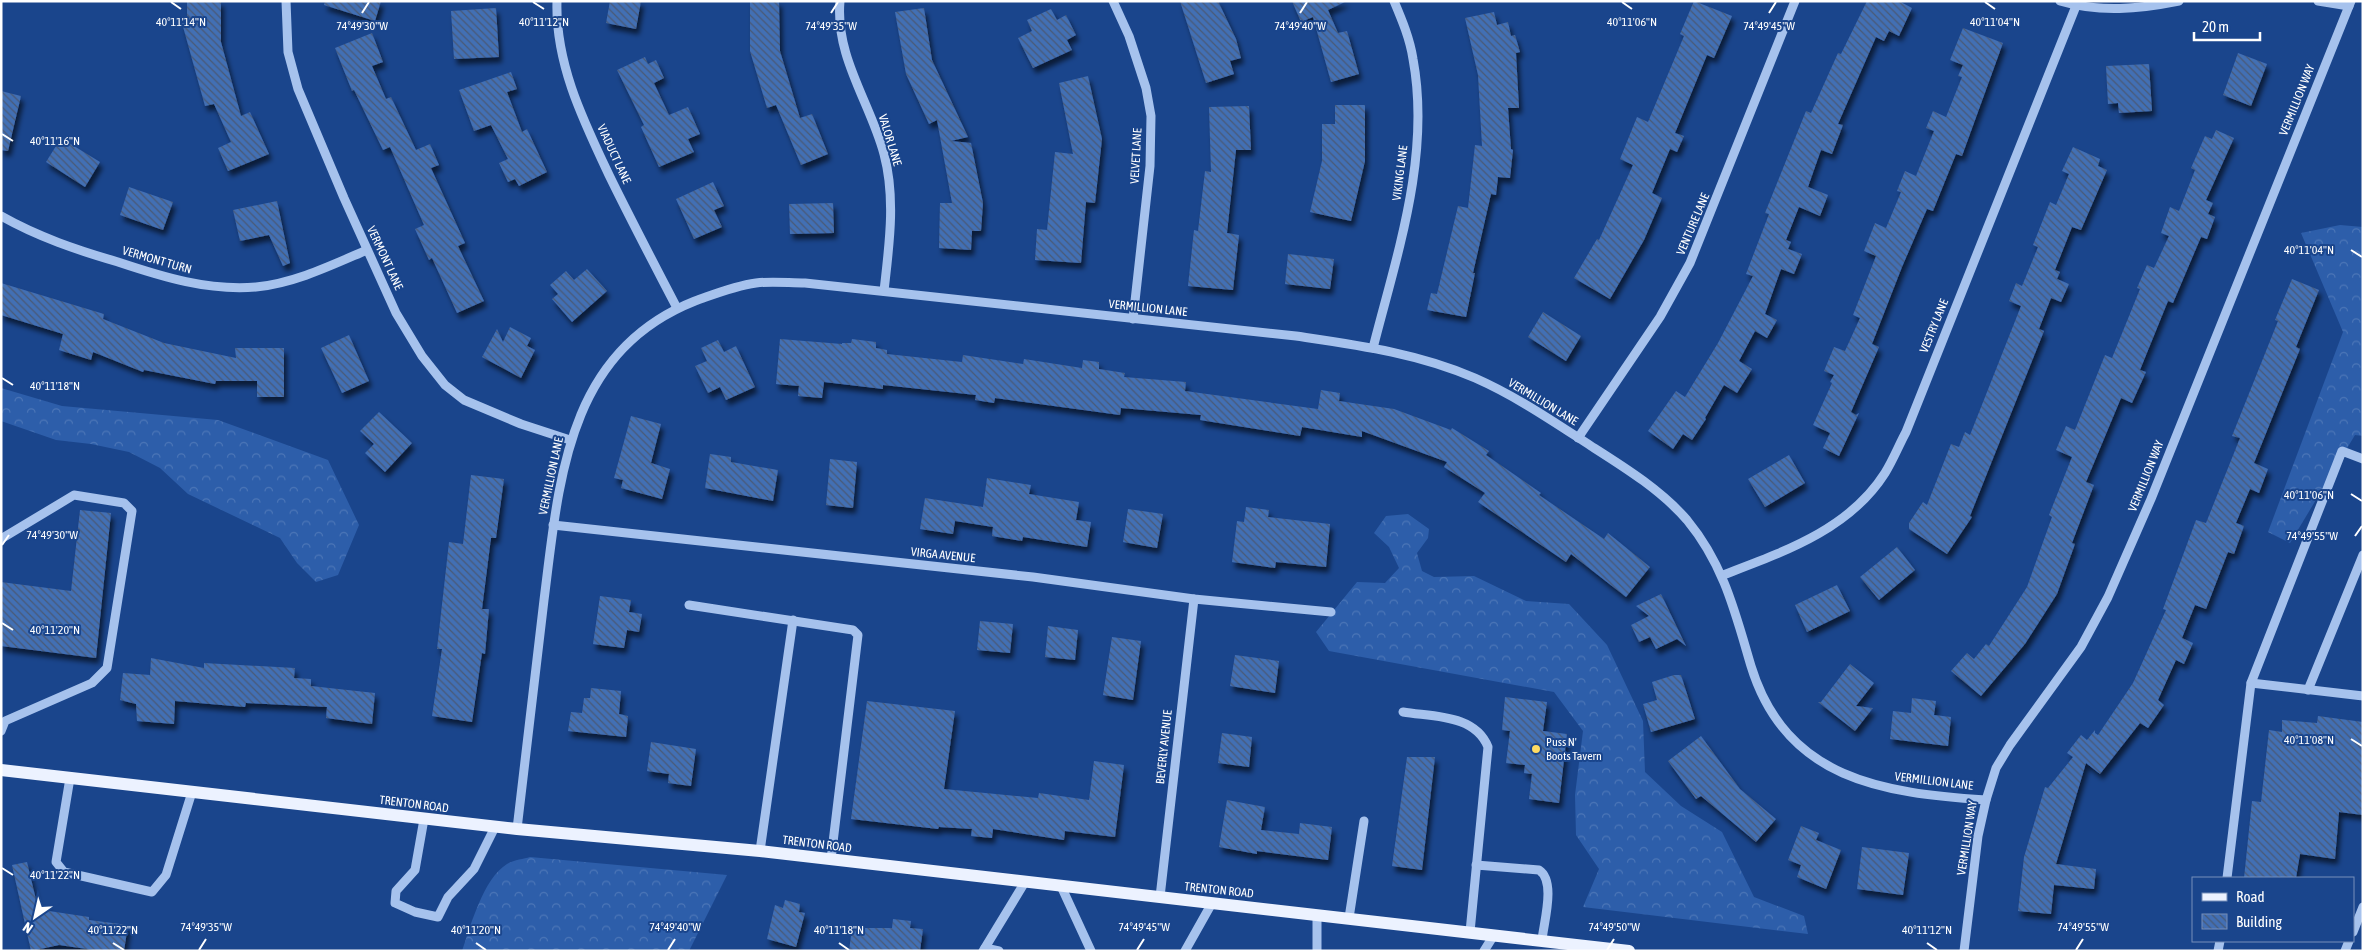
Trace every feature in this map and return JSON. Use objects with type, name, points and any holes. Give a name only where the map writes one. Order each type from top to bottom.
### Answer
[{"type":"main road","name":"TRENTON ROAD","points":[[1,770],[495,827],[760,851],[1629,951]]},
{"type":"street","name":"VERMONT LANE","points":[[286,1],[288,52],[298,88],[396,313],[422,356],[445,384],[464,400],[521,424],[570,440]]},
{"type":"street","name":"VIADUCT LANE","points":[[557,1],[556,26],[558,44],[573,94],[602,161],[677,308]]},
{"type":"street","name":"VALOR LANE","points":[[840,1],[844,47],[850,70],[879,137],[889,184],[890,220],[884,291]]},
{"type":"street","name":"VELVET LANE","points":[[1113,1],[1128,36],[1146,88],[1151,116],[1150,166],[1133,318]]},
{"type":"street","name":"VIKING LANE","points":[[1374,348],[1410,204],[1417,151],[1418,105],[1414,60],[1408,36],[1394,1]]},
{"type":"street","name":"VENTURE LANE","points":[[1578,438],[1660,317],[1690,263],[1795,1]]},
{"type":"street","points":[[2060,1],[2076,6],[2116,10],[2142,8],[2179,1]]},
{"type":"street","points":[[2318,1],[2350,4]]},
{"type":"street","name":"VERMILLION WAY","points":[[1964,951],[1978,836],[1996,768],[2010,745],[2063,675],[2081,647],[2108,597],[2151,499],[2350,4]]},
{"type":"street","name":"VESTRY LANE","points":[[1723,575],[1811,539],[1843,519],[1866,497],[1885,473],[1906,432],[2076,6]]},
{"type":"street","name":"VERMONT TURN","points":[[1,216],[25,229],[68,247],[171,279],[224,287],[256,287],[284,282],[319,271],[368,250]]},
{"type":"street","name":"VERMILLION LANE","points":[[517,829],[553,525],[570,440],[584,403],[599,378],[617,354],[636,335],[657,319],[677,308],[724,290],[757,283],[805,283],[1296,336],[1374,348],[1438,364],[1476,378],[1525,404],[1578,438],[1657,492],[1686,519],[1708,549],[1723,575],[1762,694],[1775,720],[1802,748],[1826,765],[1857,779],[1889,789],[1930,796],[1986,800]]},
{"type":"street","points":[[2227,877],[2252,683],[2342,451],[2363,459]]},
{"type":"street","points":[[1,539],[74,495],[124,503],[132,511],[107,668],[92,683],[3,719],[1,731]]},
{"type":"street","name":"VIRGA AVENUE","points":[[553,525],[1034,577],[1194,599],[1331,612]]},
{"type":"street","points":[[2308,690],[2363,555]]},
{"type":"street","name":"BEVERLY AVENUE","points":[[1160,897],[1194,599]]},
{"type":"street","points":[[689,605],[853,630],[858,635],[831,859]]},
{"type":"street","points":[[760,851],[793,620]]},
{"type":"street","points":[[2252,683],[2363,696]]},
{"type":"street","points":[[1403,712],[1464,721],[1476,728],[1488,747],[1470,932]]},
{"type":"street","points":[[70,778],[56,862],[64,872],[152,892],[166,875],[192,792]]},
{"type":"street","points":[[424,819],[415,870],[396,891],[395,903],[415,912],[438,917],[448,897],[474,869],[495,827]]},
{"type":"street","points":[[1349,918],[1364,821]]},
{"type":"street","points":[[1476,865],[1539,870],[1544,873],[1549,885],[1542,940]]},
{"type":"street","points":[[999,951],[984,949],[1025,882]]},
{"type":"street","points":[[1061,886],[1091,951]]},
{"type":"street","points":[[1185,951],[1212,903]]},
{"type":"street","points":[[2354,930],[2363,907]]},
{"type":"street","points":[[1316,951],[1317,915]]},
{"type":"street","points":[[1484,951],[1494,934]]},
{"type":"green space","points":[[2340,225],[2363,227],[2363,436],[2355,435],[2290,543],[2268,532],[2343,332],[2301,233]]},
{"type":"green space","points":[[1,388],[62,406],[218,420],[328,460],[359,525],[338,575],[316,582],[297,563],[280,538],[188,494],[160,468],[129,452],[91,444],[56,440],[1,421]]},
{"type":"green space","points":[[1408,514],[1429,529],[1428,538],[1417,553],[1422,571],[1434,577],[1474,576],[1526,601],[1569,604],[1607,645],[1643,721],[1645,772],[1681,806],[1722,832],[1754,897],[1804,916],[1808,934],[1583,907],[1599,869],[1576,835],[1575,795],[1583,731],[1554,692],[1329,651],[1316,632],[1357,582],[1385,583],[1399,568],[1389,547],[1374,533],[1386,516]]},
{"type":"green space","points":[[530,857],[727,875],[689,951],[462,951],[479,903],[491,880],[507,864]]},
{"type":"building","points":[[187,1],[221,1],[221,42],[241,116],[250,112],[269,154],[228,171],[218,148],[231,142],[214,104],[205,106],[182,23],[187,23]]},
{"type":"building","points":[[325,1],[381,1],[375,21],[324,5]]},
{"type":"building","points":[[610,1],[641,1],[636,29],[606,23]]},
{"type":"building","points":[[750,1],[779,1],[780,51],[800,118],[812,114],[828,154],[801,165],[776,105],[767,108],[750,51]]},
{"type":"building","points":[[1180,1],[1218,1],[1236,39],[1241,58],[1230,61],[1234,74],[1206,83]]},
{"type":"building","points":[[1292,1],[1347,1],[1328,10],[1338,33],[1347,31],[1359,74],[1331,82],[1313,17],[1301,22]]},
{"type":"building","points":[[1694,1],[1732,16],[1714,58],[1707,55],[1675,133],[1684,136],[1677,152],[1670,149],[1652,193],[1662,198],[1644,240],[1610,299],[1574,278],[1597,239],[1599,240],[1633,165],[1620,159],[1637,117],[1648,122],[1684,36],[1680,34]]},
{"type":"building","points":[[1867,1],[1899,1],[1912,8],[1899,36],[1889,31],[1884,41],[1876,37],[1838,124],[1843,125],[1832,154],[1821,150],[1808,187],[1828,195],[1820,216],[1799,207],[1786,240],[1791,242],[1788,249],[1802,254],[1794,274],[1781,269],[1765,314],[1777,320],[1767,338],[1755,331],[1739,361],[1752,369],[1737,393],[1724,385],[1706,419],[1692,440],[1683,434],[1673,449],[1648,431],[1676,391],[1685,397],[1718,343],[1753,276],[1746,274],[1769,214],[1765,213],[1806,111],[1811,113],[1838,53],[1841,54]]},
{"type":"building","points":[[496,8],[499,57],[454,59],[451,11]]},
{"type":"building","points":[[924,8],[932,60],[968,137],[951,141],[971,143],[983,203],[981,231],[972,231],[971,250],[939,248],[940,203],[952,203],[937,120],[929,124],[906,74],[895,12]]},
{"type":"building","points":[[1051,9],[1057,20],[1066,15],[1076,35],[1067,40],[1072,50],[1033,68],[1018,38],[1032,31],[1027,20]]},
{"type":"building","points":[[1494,12],[1497,25],[1508,22],[1511,36],[1515,35],[1520,52],[1516,53],[1519,108],[1508,108],[1511,149],[1513,150],[1510,178],[1498,177],[1496,195],[1491,194],[1473,273],[1475,273],[1466,317],[1427,310],[1431,293],[1437,294],[1458,206],[1468,208],[1475,145],[1482,146],[1478,75],[1465,18]]},
{"type":"building","points":[[1963,28],[2003,43],[1962,156],[1956,154],[1933,211],[1927,209],[1902,267],[1872,344],[1879,347],[1851,412],[1856,415],[1859,413],[1839,456],[1823,448],[1830,433],[1813,425],[1834,375],[1824,371],[1834,347],[1845,351],[1860,318],[1853,315],[1876,256],[1864,251],[1875,223],[1886,228],[1901,192],[1897,191],[1905,171],[1916,176],[1934,131],[1926,128],[1933,111],[1946,117],[1962,77],[1958,76],[1963,65],[1950,60]]},
{"type":"building","points":[[372,33],[383,62],[372,66],[386,99],[391,97],[416,150],[430,144],[439,165],[431,168],[465,243],[458,246],[484,301],[457,313],[432,258],[429,260],[415,229],[424,225],[390,147],[383,150],[354,90],[352,91],[335,48]]},
{"type":"building","points":[[2238,53],[2267,64],[2251,106],[2223,95]]},
{"type":"building","points":[[645,57],[648,64],[656,60],[664,78],[654,83],[669,115],[688,107],[700,134],[688,139],[694,152],[659,167],[641,127],[644,125],[617,70]]},
{"type":"building","points":[[2149,64],[2152,111],[2119,113],[2118,103],[2108,104],[2106,66]]},
{"type":"building","points":[[511,72],[517,89],[507,92],[522,132],[527,129],[547,172],[519,186],[515,179],[508,182],[499,163],[508,159],[491,125],[474,131],[459,90]]},
{"type":"building","points":[[1088,76],[1102,139],[1095,203],[1086,202],[1081,263],[1035,260],[1037,229],[1047,230],[1055,152],[1073,154],[1059,83]]},
{"type":"building","points":[[1,91],[21,96],[8,151],[1,150]]},
{"type":"building","points":[[1335,105],[1365,105],[1365,161],[1351,221],[1310,212],[1322,161],[1322,124],[1335,124]]},
{"type":"building","points":[[1249,106],[1251,150],[1236,150],[1227,233],[1239,235],[1233,290],[1188,286],[1194,230],[1198,231],[1205,171],[1211,172],[1209,107]]},
{"type":"building","points":[[2216,130],[2234,138],[2206,200],[2213,203],[2208,214],[2215,217],[2207,239],[2201,237],[2173,303],[2168,301],[2140,370],[2146,372],[2132,403],[2121,398],[2086,482],[2094,485],[2072,543],[2075,544],[2057,594],[2025,644],[1981,696],[1951,671],[1967,653],[1974,659],[1986,644],[1989,646],[2027,587],[2052,517],[2049,515],[2072,457],[2056,450],[2066,426],[2075,430],[2105,355],[2112,358],[2140,289],[2137,288],[2147,265],[2154,268],[2169,236],[2161,233],[2170,207],[2179,211],[2195,170],[2191,168],[2205,136],[2212,139]]},
{"type":"building","points":[[61,138],[100,162],[85,187],[46,162]]},
{"type":"building","points":[[2073,147],[2100,159],[2098,166],[2107,170],[2081,230],[2072,227],[2055,270],[2060,272],[2057,279],[2069,284],[2061,302],[2051,298],[2039,329],[2044,331],[1970,516],[1972,517],[1947,554],[1909,529],[1909,523],[1923,502],[1927,505],[1951,444],[1959,447],[1965,432],[1970,435],[2021,306],[2009,301],[2016,283],[2022,286],[2038,247],[2033,245],[2050,202],[2056,205],[2069,174],[2062,171]]},
{"type":"building","points":[[713,182],[724,206],[714,210],[722,227],[694,239],[676,199]]},
{"type":"building","points":[[129,187],[173,202],[163,230],[120,215]]},
{"type":"building","points":[[277,201],[290,263],[283,266],[269,235],[240,241],[233,210]]},
{"type":"building","points":[[833,203],[834,233],[790,234],[789,204]]},
{"type":"building","points":[[1288,254],[1334,259],[1330,289],[1285,284]]},
{"type":"building","points":[[587,269],[607,291],[572,322],[552,299],[558,294],[550,285],[566,271],[574,280]]},
{"type":"building","points":[[2292,279],[2319,290],[2296,347],[2300,349],[2254,463],[2268,469],[2259,493],[2250,489],[2236,523],[2244,526],[2234,554],[2228,552],[2206,609],[2195,605],[2182,638],[2193,643],[2184,664],[2176,660],[2158,700],[2164,705],[2148,728],[2140,723],[2100,774],[2086,763],[2056,864],[2096,869],[2094,889],[2054,885],[2051,914],[2018,911],[2024,857],[2045,787],[2048,788],[2073,757],[2067,753],[2081,735],[2087,740],[2095,730],[2095,733],[2098,735],[2133,683],[2166,610],[2163,609],[2196,520],[2206,523],[2240,438],[2232,436],[2278,321],[2275,320]]},
{"type":"building","points":[[1,283],[104,314],[103,319],[164,343],[236,358],[235,348],[284,348],[284,397],[257,397],[257,381],[216,381],[215,384],[144,370],[143,372],[93,352],[91,360],[59,350],[63,334],[1,315]]},
{"type":"building","points":[[1543,312],[1581,336],[1566,361],[1528,337]]},
{"type":"building","points":[[510,327],[531,338],[527,346],[535,350],[521,378],[482,357],[497,329],[503,342]]},
{"type":"building","points":[[349,335],[369,381],[342,393],[321,348]]},
{"type":"building","points":[[780,339],[842,344],[851,343],[852,339],[876,342],[876,348],[887,350],[887,354],[962,362],[963,355],[1023,364],[1024,359],[1082,368],[1083,360],[1099,362],[1099,369],[1125,373],[1124,377],[1186,382],[1185,391],[1318,409],[1321,390],[1340,393],[1339,401],[1394,409],[1451,430],[1452,428],[1489,451],[1486,455],[1541,493],[1539,495],[1604,539],[1608,533],[1650,567],[1626,597],[1571,554],[1566,562],[1478,502],[1485,493],[1444,467],[1447,462],[1362,431],[1362,437],[1302,427],[1300,436],[1200,420],[1201,415],[1121,408],[1120,415],[995,398],[994,403],[975,400],[976,395],[883,385],[883,389],[824,382],[822,398],[798,396],[799,386],[776,384]]},
{"type":"building","points":[[718,340],[724,352],[736,346],[755,387],[726,400],[720,387],[708,393],[695,366],[707,361],[701,348]]},
{"type":"building","points":[[379,412],[412,443],[385,472],[365,453],[374,444],[360,431]]},
{"type":"building","points":[[631,416],[661,424],[651,463],[670,469],[662,499],[621,488],[623,480],[614,478]]},
{"type":"building","points":[[710,454],[731,457],[731,462],[778,470],[773,501],[705,488]]},
{"type":"building","points":[[1789,455],[1805,483],[1765,507],[1748,479]]},
{"type":"building","points":[[830,459],[857,462],[853,508],[826,505]]},
{"type":"building","points":[[471,475],[504,479],[496,538],[491,538],[482,609],[489,609],[485,654],[482,653],[472,722],[432,716],[442,649],[437,649],[449,542],[463,544]]},
{"type":"building","points":[[987,478],[1031,485],[1029,494],[1079,502],[1076,520],[1091,522],[1087,547],[1023,537],[1022,541],[992,536],[993,527],[955,521],[953,534],[920,529],[925,498],[983,507]]},
{"type":"building","points":[[1246,507],[1269,510],[1268,517],[1330,524],[1326,567],[1276,562],[1275,568],[1232,562],[1237,521],[1244,522]]},
{"type":"building","points":[[1128,509],[1163,514],[1157,548],[1123,542]]},
{"type":"building","points":[[80,510],[111,513],[96,658],[1,646],[1,582],[71,591]]},
{"type":"building","points":[[1897,547],[1915,570],[1879,600],[1860,577]]},
{"type":"building","points":[[1837,585],[1850,611],[1807,632],[1795,605]]},
{"type":"building","points":[[1661,594],[1686,646],[1677,639],[1656,649],[1650,637],[1639,642],[1631,625],[1649,616],[1636,606]]},
{"type":"building","points":[[600,596],[631,600],[629,612],[642,614],[639,632],[627,630],[624,648],[593,644]]},
{"type":"building","points":[[980,621],[1013,624],[1010,653],[977,650]]},
{"type":"building","points":[[1048,626],[1078,630],[1075,660],[1045,657]]},
{"type":"building","points":[[1112,637],[1141,641],[1133,700],[1103,695]]},
{"type":"building","points":[[1235,655],[1279,661],[1275,693],[1230,686]]},
{"type":"building","points":[[151,658],[204,668],[204,663],[295,668],[294,678],[311,679],[311,686],[375,693],[372,724],[326,718],[327,707],[246,703],[245,707],[175,701],[174,724],[137,721],[136,704],[120,700],[123,673],[150,675]]},
{"type":"building","points":[[1850,664],[1874,683],[1856,706],[1873,708],[1855,731],[1818,702],[1821,702]]},
{"type":"building","points":[[1674,675],[1681,675],[1695,719],[1651,732],[1643,704],[1657,700],[1652,682]]},
{"type":"building","points":[[591,688],[621,691],[619,714],[628,716],[626,737],[568,731],[571,712],[582,713],[584,698],[590,698]]},
{"type":"building","name":"Puss N' Boots Tavern","points":[[1505,697],[1547,702],[1543,731],[1567,734],[1559,803],[1529,799],[1532,774],[1524,773],[1525,765],[1506,763],[1510,731],[1502,730]]},
{"type":"building","points":[[1912,698],[1936,701],[1934,715],[1951,717],[1948,746],[1890,739],[1893,711],[1911,713]]},
{"type":"building","points":[[867,701],[955,711],[944,789],[1038,798],[1039,793],[1089,800],[1094,761],[1124,765],[1115,837],[1065,831],[1064,840],[993,829],[992,838],[971,836],[972,829],[939,827],[938,829],[851,819]]},
{"type":"building","points":[[2318,716],[2363,722],[2363,815],[2339,812],[2335,859],[2300,854],[2296,877],[2244,877],[2252,801],[2261,802],[2269,730],[2282,732],[2282,720],[2317,723]]},
{"type":"building","points":[[1222,733],[1252,737],[1249,767],[1218,763]]},
{"type":"building","points":[[1701,736],[1740,789],[1776,819],[1756,842],[1701,796],[1696,799],[1668,761]]},
{"type":"building","points":[[651,742],[696,749],[691,786],[668,783],[669,774],[647,771]]},
{"type":"building","points":[[1407,757],[1435,757],[1422,870],[1392,866]]},
{"type":"building","points":[[1227,800],[1265,807],[1261,830],[1299,834],[1300,823],[1332,827],[1328,860],[1257,851],[1257,854],[1219,847]]},
{"type":"building","points":[[1801,826],[1819,833],[1816,840],[1841,850],[1826,889],[1797,877],[1801,865],[1788,860]]},
{"type":"building","points":[[1862,847],[1909,853],[1903,895],[1857,889]]},
{"type":"building","points":[[27,862],[38,908],[47,905],[49,911],[89,917],[89,920],[128,925],[124,951],[101,951],[59,945],[31,951],[12,865]]},
{"type":"building","points":[[785,900],[800,904],[799,912],[805,913],[796,947],[767,939],[775,905],[783,908]]},
{"type":"building","points":[[893,919],[911,921],[910,928],[923,929],[920,951],[849,951],[852,928],[892,928]]},
{"type":"place","name":"Puss N' Boots Tavern","points":[[1536,749]]}]
